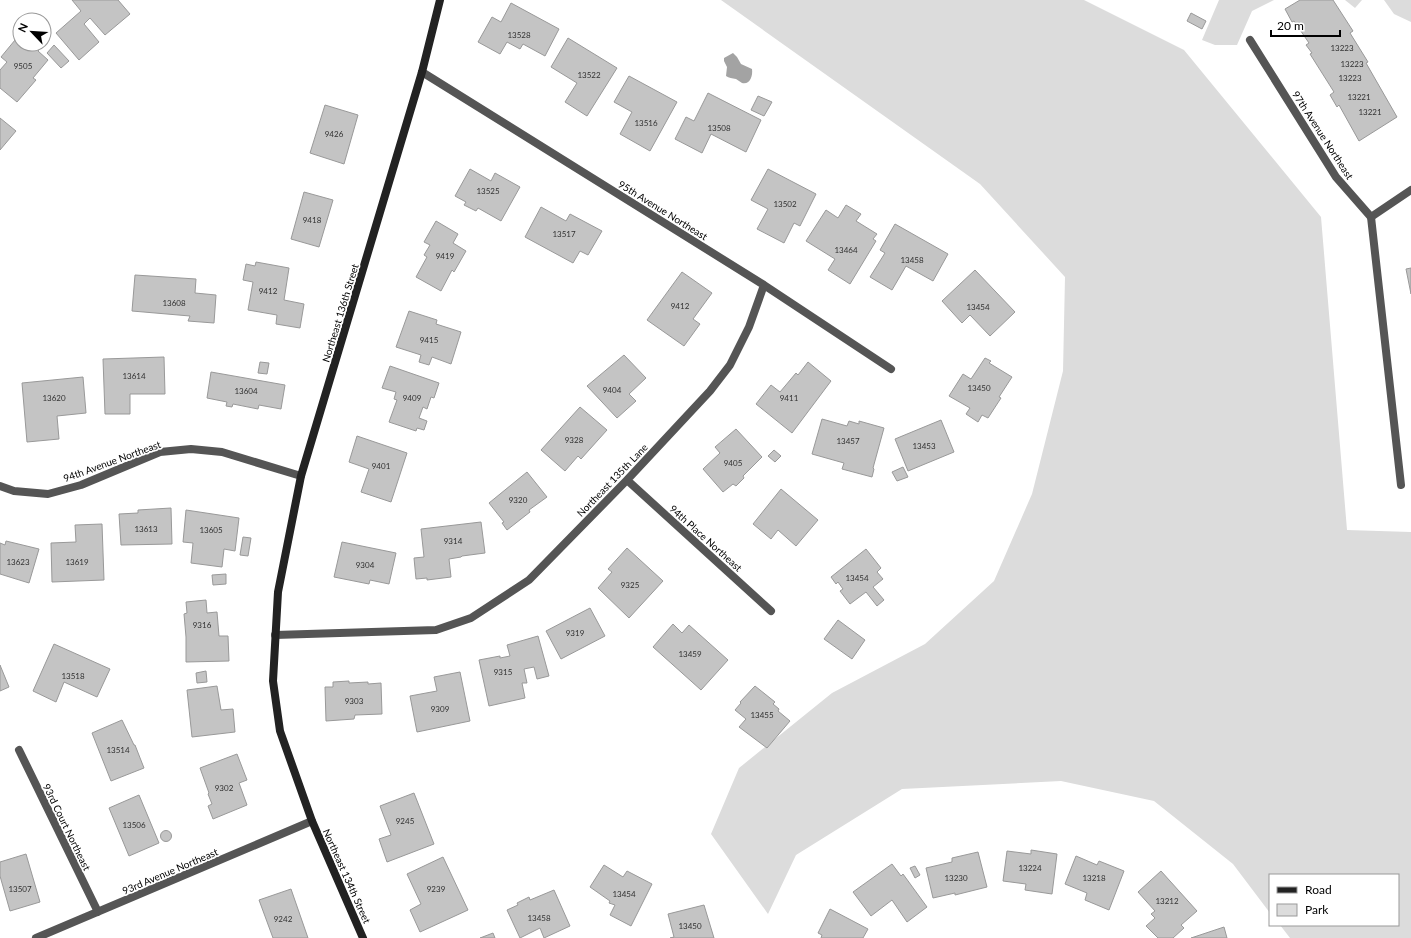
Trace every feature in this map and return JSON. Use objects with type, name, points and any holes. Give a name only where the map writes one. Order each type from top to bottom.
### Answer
[{"type":"street","name":"Northeast 136th Street","points":[[275,635],[278,592],[301,476],[422,72],[440,0]]},
{"type":"street","name":"97th Avenue Northeast","points":[[1250,40],[1336,177],[1371,217]]},
{"type":"street","name":"95th Avenue Northeast","points":[[422,72],[764,285],[891,369]]},
{"type":"street","points":[[1401,485],[1371,217],[1411,190]]},
{"type":"street","name":"Northeast 135th Lane","points":[[275,635],[436,630],[471,618],[528,580],[627,480],[710,391],[730,365],[749,327],[764,285]]},
{"type":"street","name":"94th Avenue Northeast","points":[[0,486],[14,491],[48,494],[81,485],[160,452],[191,449],[222,452],[301,476]]},
{"type":"street","name":"94th Place Northeast","points":[[627,480],[771,611]]},
{"type":"street","name":"Northeast 134th Street","points":[[275,635],[274,681],[280,731],[312,821],[363,938]]},
{"type":"street","name":"93rd Court Northeast","points":[[19,750],[98,912]]},
{"type":"street","name":"93rd Avenue Northeast","points":[[36,938],[312,821]]},
{"type":"green space","points":[[721,0],[1084,0],[1184,50],[1321,217],[1347,530],[1411,532],[1411,938],[1290,938],[1281,926],[1399,926],[1399,874],[1269,874],[1269,912],[1233,864],[1154,801],[1061,781],[902,789],[796,855],[768,914],[711,834],[739,768],[832,693],[925,644],[994,581],[1032,494],[1063,371],[1065,277],[980,184]]},
{"type":"green space","points":[[1219,0],[1274,0],[1252,11],[1237,45],[1215,45],[1202,40]]},
{"type":"green space","points":[[1345,0],[1362,0],[1355,8]]},
{"type":"green space","points":[[1384,0],[1411,0],[1411,22],[1394,14]]},
{"type":"shaded area","points":[[733,53],[741,64],[752,69],[751,77],[747,83],[742,83],[736,79],[726,76],[727,67],[724,58]]},
{"type":"building","points":[[72,0],[118,0],[130,14],[105,35],[90,18],[84,24],[99,42],[79,60],[56,33],[81,11]]},
{"type":"building","points":[[1300,0],[1333,0],[1353,31],[1350,33],[1368,62],[1366,63],[1397,117],[1359,141],[1339,105],[1337,107],[1330,95],[1334,92],[1310,54],[1312,53],[1306,45],[1309,43],[1294,21],[1292,22],[1285,9]]},
{"type":"building","points":[[511,3],[559,29],[545,56],[523,44],[520,49],[507,42],[500,54],[478,42],[492,17],[501,22]]},
{"type":"building","points":[[1191,13],[1206,21],[1202,29],[1187,21]]},
{"type":"building","points":[[568,38],[617,68],[587,116],[565,102],[577,83],[551,67]]},
{"type":"building","points":[[12,44],[12,52],[39,52],[48,60],[33,78],[36,80],[17,102],[0,88],[0,70],[7,62],[1,57]]},
{"type":"building","points":[[54,45],[69,61],[61,68],[47,53],[52,52],[52,47]]},
{"type":"building","points":[[629,76],[677,102],[650,151],[620,134],[632,112],[614,102]]},
{"type":"building","points":[[708,93],[761,120],[746,152],[711,134],[702,153],[675,139],[686,117],[694,121]]},
{"type":"building","points":[[758,96],[772,102],[764,116],[751,110]]},
{"type":"building","points":[[325,105],[358,115],[344,164],[310,153]]},
{"type":"building","points":[[0,118],[16,131],[0,150]]},
{"type":"building","points":[[470,169],[491,181],[495,173],[520,187],[501,221],[478,208],[476,211],[464,205],[466,202],[455,196]]},
{"type":"building","points":[[768,169],[816,194],[800,226],[794,223],[784,243],[757,229],[768,209],[751,200]]},
{"type":"building","points":[[304,192],[333,200],[319,247],[291,239]]},
{"type":"building","points":[[846,205],[861,214],[856,221],[877,234],[873,239],[876,241],[850,284],[828,270],[835,259],[806,241],[826,210],[838,218]]},
{"type":"building","points":[[541,207],[566,221],[570,214],[602,231],[588,255],[580,251],[573,263],[525,237]]},
{"type":"building","points":[[436,221],[458,234],[453,243],[466,251],[454,272],[452,270],[441,291],[416,277],[427,257],[424,255],[430,245],[424,242]]},
{"type":"building","points":[[895,224],[948,254],[933,281],[906,266],[892,290],[870,277],[885,253],[880,250]]},
{"type":"building","points":[[256,262],[289,268],[284,300],[304,304],[300,328],[276,324],[277,315],[248,310],[253,282],[243,280],[246,264],[255,266]]},
{"type":"building","points":[[1411,268],[1411,294],[1406,269]]},
{"type":"building","points":[[975,270],[1015,312],[990,336],[970,315],[962,323],[942,301]]},
{"type":"building","points":[[682,272],[712,293],[693,319],[700,324],[684,346],[647,320]]},
{"type":"building","points":[[135,275],[196,279],[195,293],[216,295],[214,323],[188,321],[190,316],[132,311]]},
{"type":"building","points":[[409,311],[437,320],[436,324],[461,332],[451,364],[432,357],[429,365],[419,362],[421,355],[396,347]]},
{"type":"building","points":[[624,355],[646,378],[629,394],[636,401],[617,418],[587,386]]},
{"type":"building","points":[[164,357],[165,394],[130,394],[130,414],[105,414],[103,359]]},
{"type":"building","points":[[985,358],[991,361],[989,363],[1012,377],[988,418],[982,415],[978,422],[966,414],[970,408],[949,396],[963,374],[971,379]]},
{"type":"building","points":[[260,362],[269,363],[267,374],[258,373]]},
{"type":"building","points":[[808,362],[831,381],[792,433],[756,404],[771,385],[780,392],[796,373],[798,375]]},
{"type":"building","points":[[390,366],[439,383],[434,398],[431,397],[427,409],[423,407],[419,418],[427,421],[424,430],[417,428],[416,431],[389,422],[397,400],[394,399],[396,392],[382,388]]},
{"type":"building","points":[[211,372],[285,385],[281,409],[259,405],[258,409],[233,404],[232,407],[226,406],[227,402],[207,398]]},
{"type":"building","points":[[83,377],[86,413],[57,416],[59,439],[27,442],[22,383]]},
{"type":"building","points":[[580,407],[607,430],[581,459],[578,456],[565,471],[541,450]]},
{"type":"building","points":[[822,419],[847,426],[849,421],[859,424],[859,421],[884,428],[872,477],[842,469],[844,463],[812,454]]},
{"type":"building","points":[[941,420],[954,452],[908,471],[895,439]]},
{"type":"building","points":[[736,429],[762,457],[743,476],[744,478],[736,486],[733,484],[723,492],[703,469],[720,453],[715,447]]},
{"type":"building","points":[[357,436],[407,453],[391,502],[361,492],[369,469],[349,462]]},
{"type":"building","points":[[774,450],[781,456],[775,462],[768,456]]},
{"type":"building","points":[[903,467],[908,477],[897,481],[892,472]]},
{"type":"building","points":[[527,472],[547,497],[529,510],[530,512],[507,530],[502,523],[504,522],[489,503]]},
{"type":"building","points":[[781,489],[818,520],[796,546],[778,530],[771,539],[753,524]]},
{"type":"building","points":[[171,508],[172,544],[121,545],[119,514],[138,513],[138,510]]},
{"type":"building","points":[[186,510],[239,518],[235,551],[224,549],[222,567],[191,563],[193,543],[183,542]]},
{"type":"building","points":[[481,522],[485,553],[449,559],[451,577],[427,580],[427,578],[416,579],[414,558],[424,557],[421,529]]},
{"type":"building","points":[[102,524],[104,580],[52,582],[51,543],[76,542],[75,525]]},
{"type":"building","points":[[243,537],[251,538],[248,556],[240,555]]},
{"type":"building","points":[[6,541],[39,549],[29,583],[0,574],[0,543],[5,545]]},
{"type":"building","points":[[342,542],[396,553],[389,584],[370,580],[369,584],[334,577]]},
{"type":"building","points":[[627,548],[663,581],[629,618],[598,588],[612,572],[608,569]]},
{"type":"building","points":[[866,549],[881,568],[877,572],[883,579],[873,587],[884,600],[877,606],[866,592],[850,604],[840,591],[843,589],[838,582],[836,584],[831,577]]},
{"type":"building","points":[[226,574],[226,584],[213,585],[212,575]]},
{"type":"building","points":[[206,600],[207,613],[217,612],[219,636],[228,636],[229,661],[186,662],[184,614],[187,613],[186,602]]},
{"type":"building","points":[[590,608],[605,636],[561,659],[546,631]]},
{"type":"building","points":[[838,620],[865,640],[852,659],[824,639]]},
{"type":"building","points":[[673,624],[682,633],[689,625],[728,660],[701,690],[653,647]]},
{"type":"building","points":[[538,636],[549,676],[537,679],[534,667],[524,669],[527,683],[522,683],[525,698],[489,706],[479,660],[500,656],[500,658],[510,656],[507,645]]},
{"type":"building","points":[[54,644],[110,669],[97,697],[64,682],[56,702],[33,691]]},
{"type":"building","points":[[0,665],[9,687],[0,691]]},
{"type":"building","points":[[206,671],[207,682],[197,683],[196,673]]},
{"type":"building","points":[[460,672],[470,721],[417,732],[410,696],[437,691],[434,677]]},
{"type":"building","points":[[349,681],[349,683],[381,683],[382,714],[355,715],[354,719],[326,721],[325,687],[333,687],[333,682]]},
{"type":"building","points":[[217,686],[221,710],[233,709],[235,732],[192,737],[187,690]]},
{"type":"building","points":[[755,686],[775,702],[773,704],[779,709],[778,711],[790,721],[767,748],[739,727],[746,719],[735,710],[741,703],[740,702]]},
{"type":"building","points":[[122,720],[135,745],[144,768],[111,781],[92,733]]},
{"type":"building","points":[[237,754],[247,780],[239,783],[247,805],[213,819],[208,806],[212,804],[200,768]]},
{"type":"building","points":[[414,793],[434,844],[387,862],[379,839],[391,835],[380,806]]},
{"type":"building","points":[[139,795],[159,843],[129,856],[109,808]]},
{"type":"building","points":[[166,830],[170,832],[172,836],[170,840],[166,842],[162,840],[160,836],[162,832]]},
{"type":"building","points":[[1031,850],[1057,854],[1052,894],[1025,890],[1026,884],[1003,881],[1007,851],[1031,854]]},
{"type":"building","points":[[978,852],[987,887],[955,895],[955,893],[933,898],[926,868],[952,862],[952,858]]},
{"type":"building","points":[[26,854],[40,902],[10,911],[0,876],[0,862]]},
{"type":"building","points":[[1076,856],[1097,865],[1099,861],[1124,871],[1109,910],[1085,900],[1087,893],[1065,884]]},
{"type":"building","points":[[443,857],[468,910],[420,932],[410,910],[421,904],[407,874]]},
{"type":"building","points":[[892,864],[901,876],[903,874],[927,907],[907,922],[892,900],[871,916],[853,892]]},
{"type":"building","points":[[604,865],[623,877],[627,871],[652,884],[631,926],[610,915],[615,905],[609,903],[610,901],[590,887]]},
{"type":"building","points":[[915,866],[920,875],[915,878],[910,868]]},
{"type":"building","points":[[1161,871],[1197,911],[1181,925],[1184,928],[1173,938],[1158,938],[1146,926],[1155,918],[1151,914],[1155,911],[1138,892]]},
{"type":"building","points":[[291,889],[308,938],[273,938],[259,900]]},
{"type":"building","points":[[554,890],[570,926],[544,938],[540,928],[520,938],[507,910],[518,905],[517,903],[529,897],[530,900]]},
{"type":"building","points":[[704,905],[714,938],[670,938],[674,937],[668,914]]},
{"type":"building","points":[[830,909],[868,929],[863,938],[821,938],[822,935],[818,933]]},
{"type":"building","points":[[1224,927],[1227,938],[1191,938]]},
{"type":"building","points":[[493,933],[495,938],[480,938]]}]
